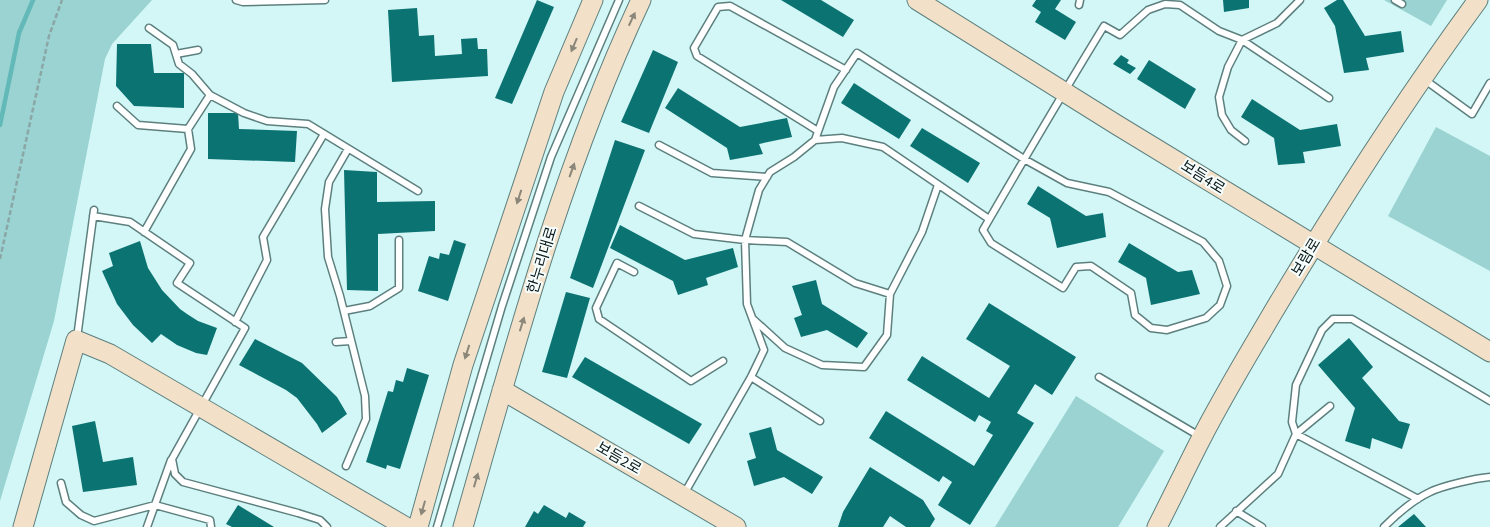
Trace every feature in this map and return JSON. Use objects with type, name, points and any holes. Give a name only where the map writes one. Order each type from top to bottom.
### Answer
[{"type":"street","points":[[418,527],[466,356],[554,92],[594,0]]},
{"type":"street","name":"한누리대로","points":[[463,527],[557,209],[594,110],[641,0]]},
{"type":"street","name":"보듬4로","points":[[917,0],[1490,352]]},
{"type":"street","name":"보람로","points":[[1157,527],[1202,438],[1252,347],[1313,245],[1383,135],[1478,0]]},
{"type":"street","points":[[23,527],[76,340],[110,354],[406,527]]},
{"type":"street","name":"보듬2로","points":[[502,390],[736,527]]},
{"type":"lane","points":[[236,0],[243,2],[325,0]]},
{"type":"lane","points":[[437,527],[502,306],[550,157],[619,0]]},
{"type":"lane","points":[[1245,141],[1231,130],[1222,115],[1219,97],[1228,67],[1242,40],[1277,23],[1300,0]]},
{"type":"lane","points":[[1394,0],[1402,4]]},
{"type":"lane","points":[[683,496],[751,377],[764,350],[747,304],[745,240],[759,190],[770,172],[794,157],[815,140],[834,88],[856,54],[1024,159],[1067,183],[1109,192],[1203,242],[1219,261],[1227,286],[1220,305],[1206,318],[1167,330],[1151,328],[1135,315],[1131,293],[1091,266],[1076,267],[1063,288],[991,243],[983,230],[989,219],[1024,159],[1064,91],[1104,26],[1120,36],[1148,10],[1165,4],[1180,6],[1219,31],[1242,40],[1329,98]]},
{"type":"lane","points":[[818,131],[696,56],[694,48],[718,7],[730,6],[846,70]]},
{"type":"lane","points":[[149,28],[173,45],[179,64],[192,74],[210,95],[244,113],[267,122],[308,124],[418,191]]},
{"type":"lane","points":[[176,54],[198,50]]},
{"type":"lane","points":[[1422,78],[1472,114],[1490,83]]},
{"type":"lane","points":[[144,232],[191,149],[188,129],[210,95]]},
{"type":"lane","points":[[117,106],[138,126],[188,129]]},
{"type":"lane","points":[[235,322],[267,260],[263,237],[324,134]]},
{"type":"lane","points":[[815,140],[842,138],[882,147],[989,219]]},
{"type":"lane","points":[[659,145],[712,173],[767,177]]},
{"type":"lane","points":[[346,466],[366,419],[365,396],[344,311],[328,257],[325,209],[329,182],[348,149]]},
{"type":"lane","points":[[752,319],[785,348],[822,365],[864,367],[887,335],[890,294],[922,232],[938,184]]},
{"type":"lane","points":[[639,206],[694,234],[745,240],[787,242],[855,282],[890,294]]},
{"type":"lane","points":[[76,340],[94,213],[130,222],[190,263],[177,283],[245,328],[172,459],[147,527]]},
{"type":"lane","points":[[344,311],[370,306],[399,288],[399,240]]},
{"type":"lane","points":[[634,272],[617,263],[596,308],[599,319],[692,381],[723,361]]},
{"type":"lane","points":[[1418,499],[1296,434],[1292,422],[1296,385],[1322,330],[1333,319],[1352,319],[1490,401]]},
{"type":"lane","points":[[336,342],[351,341]]},
{"type":"lane","points":[[751,377],[820,421]]},
{"type":"lane","points":[[1099,377],[1202,438]]},
{"type":"lane","points":[[1220,527],[1278,474],[1296,434],[1330,406]]},
{"type":"lane","points":[[172,459],[174,474],[183,482],[298,513],[320,520],[327,527]]},
{"type":"lane","points":[[1384,527],[1396,514],[1430,491],[1490,477]]},
{"type":"lane","points":[[60,483],[66,502],[81,515],[94,521],[155,505],[210,520],[211,527]]},
{"type":"lane","points":[[1236,512],[1262,527]]},
{"type":"path","points":[[0,259],[49,36],[62,0]]},
{"type":"shaded area","points":[[0,0],[152,0],[112,44],[105,59],[54,321],[0,501]]},
{"type":"shaded area","points":[[1384,0],[1447,0],[1431,26]]},
{"type":"shaded area","points":[[1436,127],[1490,156],[1490,271],[1388,216]]},
{"type":"shaded area","points":[[1076,396],[1164,451],[1118,527],[995,527]]},
{"type":"building","points":[[537,0],[554,7],[512,104],[495,98]]},
{"type":"building","points":[[781,0],[821,0],[854,20],[843,37]]},
{"type":"building","points":[[1036,0],[1061,0],[1055,9],[1076,22],[1065,40],[1035,22],[1041,12],[1032,6]]},
{"type":"building","points":[[1223,0],[1249,0],[1249,8],[1224,12]]},
{"type":"building","points":[[1337,0],[1343,0],[1365,36],[1401,31],[1404,52],[1366,58],[1369,70],[1344,73],[1335,26],[1324,8]]},
{"type":"building","points":[[417,8],[419,36],[434,35],[435,56],[462,54],[461,39],[477,38],[478,49],[487,49],[488,76],[392,82],[388,10]]},
{"type":"building","points":[[117,44],[151,44],[154,73],[184,73],[184,108],[134,106],[116,86]]},
{"type":"building","points":[[653,50],[678,62],[649,133],[621,122]]},
{"type":"building","points":[[1121,55],[1129,60],[1127,63],[1136,68],[1130,74],[1113,64]]},
{"type":"building","points":[[1149,60],[1196,89],[1185,109],[1137,79]]},
{"type":"building","points":[[854,83],[911,120],[899,139],[841,103]]},
{"type":"building","points":[[678,88],[740,127],[787,118],[792,137],[759,144],[763,154],[730,160],[727,148],[665,108]]},
{"type":"building","points":[[1252,99],[1300,130],[1337,124],[1341,146],[1303,152],[1305,163],[1278,165],[1274,138],[1241,117]]},
{"type":"building","points":[[208,113],[238,113],[239,129],[297,131],[295,162],[208,159]]},
{"type":"building","points":[[922,128],[980,163],[968,183],[910,146]]},
{"type":"building","points":[[615,140],[645,150],[593,288],[570,278]]},
{"type":"building","points":[[344,170],[377,172],[377,202],[435,201],[435,231],[378,234],[378,291],[347,290]]},
{"type":"building","points":[[1038,186],[1086,216],[1103,213],[1106,237],[1057,248],[1050,218],[1027,204]]},
{"type":"building","points":[[620,225],[685,260],[733,248],[738,267],[706,278],[708,285],[678,295],[673,281],[610,248]]},
{"type":"building","points":[[454,240],[466,244],[448,301],[418,291],[429,256],[439,259],[440,253],[449,255]]},
{"type":"building","points":[[140,241],[148,268],[162,290],[187,314],[198,321],[217,328],[207,355],[196,353],[177,345],[161,334],[152,343],[133,325],[117,304],[102,271],[113,266],[109,253]]},
{"type":"building","points":[[1129,243],[1178,272],[1192,270],[1200,294],[1151,305],[1146,278],[1118,262]]},
{"type":"building","points":[[816,280],[822,304],[868,333],[857,348],[827,330],[801,337],[794,318],[802,315],[792,286]]},
{"type":"building","points":[[566,292],[590,298],[567,378],[542,372]]},
{"type":"building","points":[[989,303],[1076,357],[1052,395],[1035,384],[1017,413],[1034,423],[970,525],[938,505],[952,482],[943,476],[939,482],[869,438],[886,411],[974,466],[993,435],[986,431],[991,422],[979,415],[975,422],[907,380],[922,356],[989,398],[1010,366],[966,339]]},
{"type":"building","points":[[1349,338],[1373,367],[1362,378],[1399,421],[1410,424],[1402,449],[1372,438],[1370,449],[1345,441],[1355,408],[1318,365]]},
{"type":"building","points":[[255,339],[302,363],[337,397],[347,414],[322,433],[297,398],[286,390],[239,365]]},
{"type":"building","points":[[585,357],[702,424],[689,444],[572,377]]},
{"type":"building","points":[[407,368],[429,375],[400,469],[387,465],[386,469],[366,462],[388,391],[393,392],[396,380],[403,382]]},
{"type":"building","points":[[95,421],[103,462],[133,457],[137,485],[83,492],[72,426]]},
{"type":"building","points":[[771,427],[777,450],[823,477],[812,494],[784,477],[754,486],[747,461],[756,458],[749,433]]},
{"type":"building","points":[[870,467],[923,500],[935,519],[930,527],[906,527],[890,516],[883,527],[838,527],[843,512]]},
{"type":"building","points":[[238,505],[274,527],[232,527],[226,524]]},
{"type":"building","points":[[544,505],[566,518],[569,512],[586,522],[583,527],[525,527],[534,511],[538,514]]},
{"type":"building","points":[[1414,514],[1426,527],[1398,527]]},
{"type":"waterway","points":[[0,125],[19,33],[33,0]]}]
